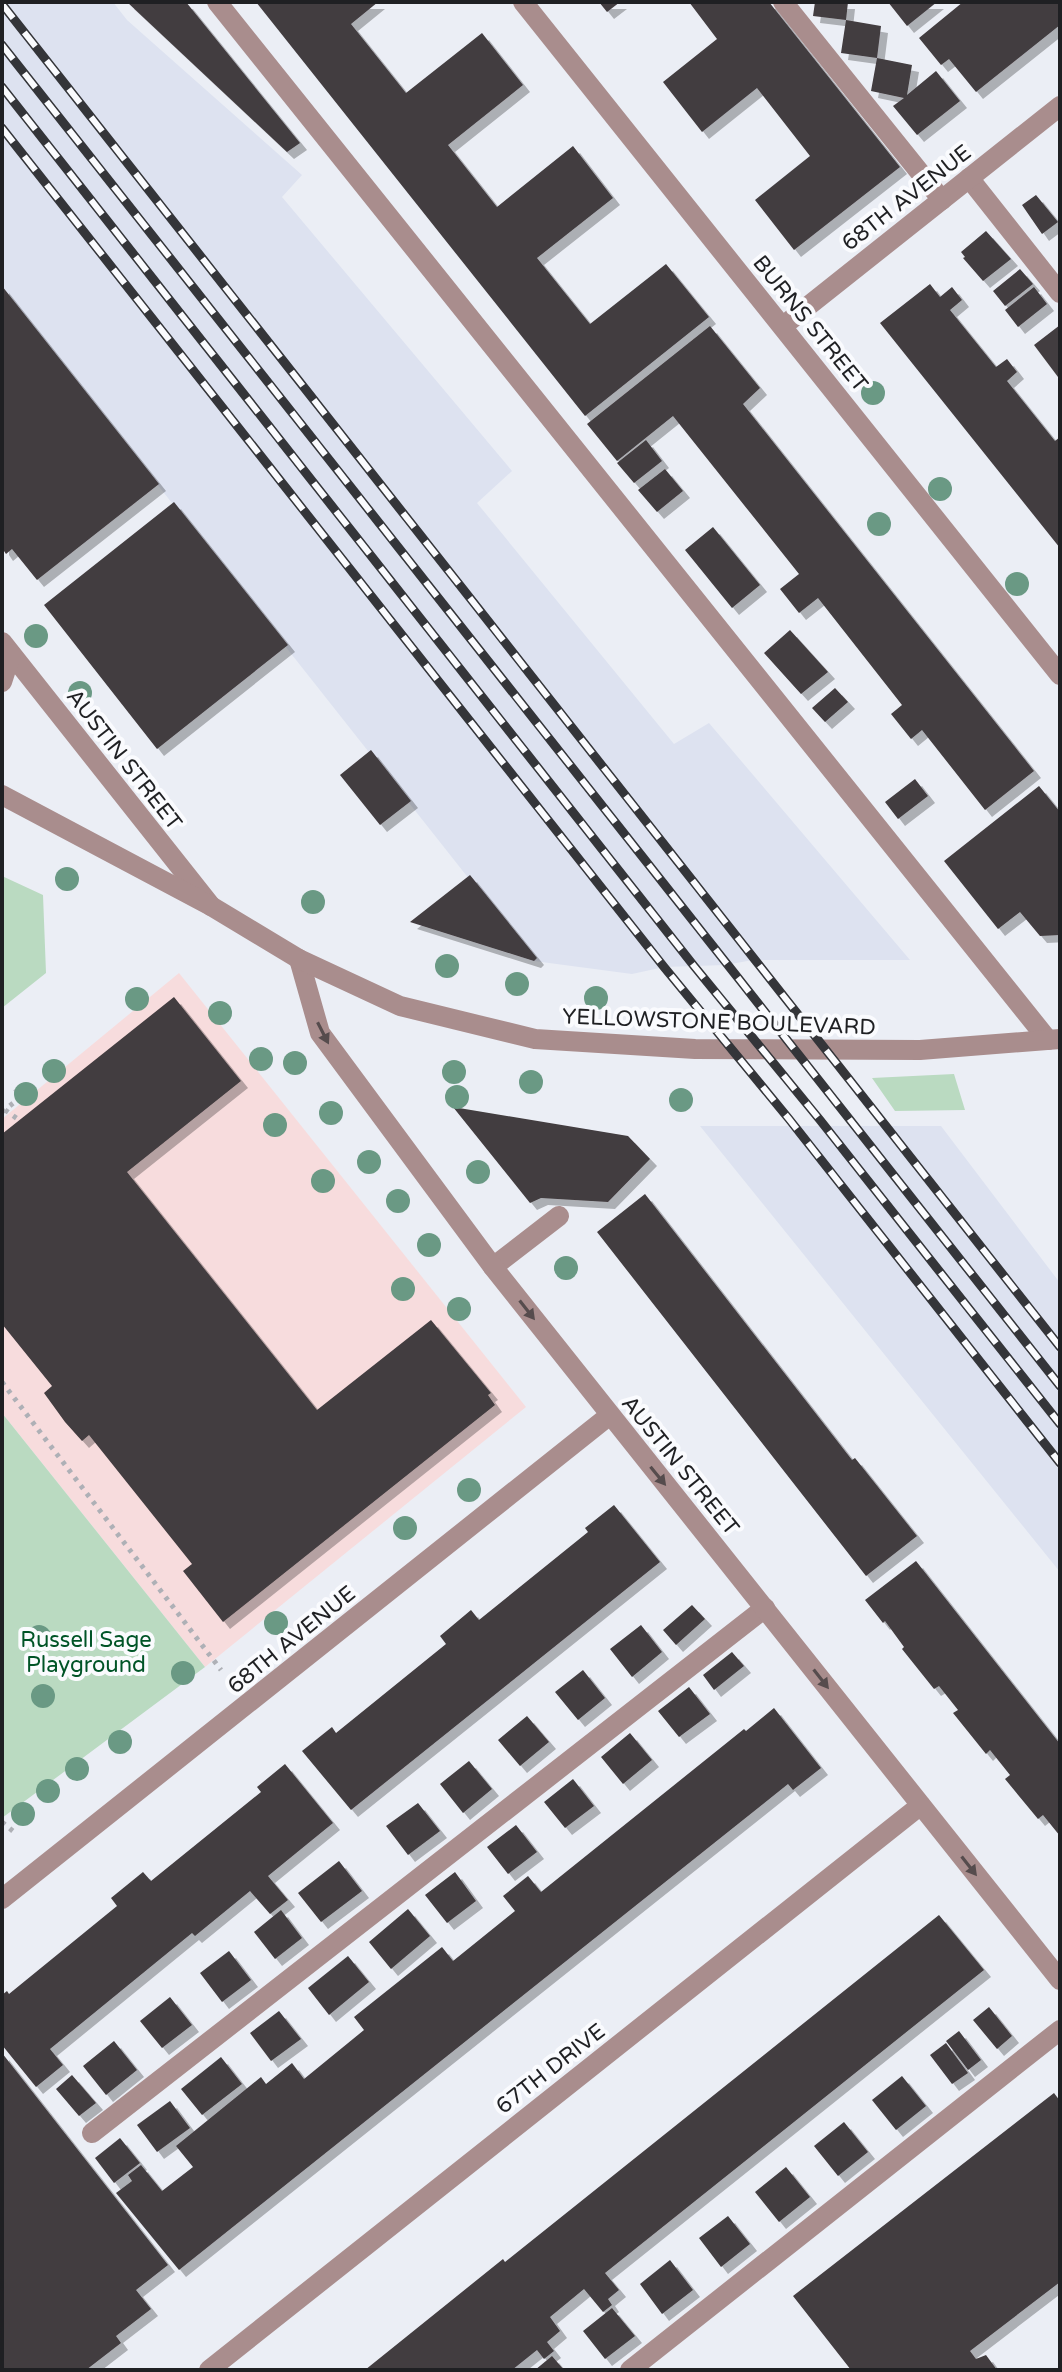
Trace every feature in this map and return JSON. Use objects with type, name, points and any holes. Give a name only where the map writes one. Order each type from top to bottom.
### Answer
[{"type":"street","points":[[217,2],[1054,1040]]},
{"type":"street","name":"BURNS STREET","points":[[523,2],[1060,675]]},
{"type":"street","points":[[783,2],[942,200]]},
{"type":"street","name":"68TH AVENUE","points":[[783,326],[1060,106]]},
{"type":"street","points":[[969,178],[1060,293]]},
{"type":"street","points":[[2,682],[7,648]]},
{"type":"street","name":"AUSTIN STREET","points":[[7,648],[211,906]]},
{"type":"street","name":"YELLOWSTONE BOULEVARD","points":[[2,795],[211,906],[299,959],[400,1006],[535,1039],[695,1049],[905,1050],[1054,1040]]},
{"type":"street","name":"AUSTIN STREET","points":[[299,959],[320,1033],[493,1267],[1060,1980]]},
{"type":"street","points":[[493,1267],[559,1216]]},
{"type":"street","name":"68TH AVENUE","points":[[2,1899],[610,1415]]},
{"type":"street","points":[[92,2133],[765,1608]]},
{"type":"street","name":"67TH DRIVE","points":[[209,2370],[921,1805]]},
{"type":"street","points":[[630,2370],[1060,2030]]},
{"type":"path","points":[[12,1084],[21,1097],[4,1111],[19,1120]]},
{"type":"path","points":[[2,1382],[221,1670]]},
{"type":"path","points":[[2,1822],[14,1832]]},
{"type":"shaded area","points":[[2,2],[113,2],[127,20],[302,175],[282,197],[512,471],[477,503],[674,744],[709,723],[910,960],[753,960],[725,965],[664,967],[632,974],[534,961],[2,288]]},
{"type":"shaded area","points":[[179,973],[526,1407],[205,1667],[2,1413],[2,1119]]},
{"type":"shaded area","points":[[700,1126],[941,1126],[1060,1283],[1060,1572]]},
{"type":"green space","points":[[2,876],[43,895],[46,973],[2,1008]]},
{"type":"green space","points":[[954,1074],[965,1110],[895,1111],[872,1078]]},
{"type":"green space","name":"Russell Sage Playground","points":[[2,1413],[205,1667],[2,1818]]},
{"type":"building","points":[[127,2],[186,2],[300,143],[287,152]]},
{"type":"building","points":[[256,2],[378,2],[351,24],[406,93],[482,33],[523,85],[448,145],[497,207],[573,146],[613,198],[537,258],[590,324],[666,264],[709,317],[585,416]]},
{"type":"building","points":[[599,2],[620,2],[607,12]]},
{"type":"building","points":[[689,2],[769,2],[900,167],[794,250],[755,200],[810,156],[757,88],[702,132],[663,82],[717,39]]},
{"type":"building","points":[[815,2],[848,2],[846,20],[813,16]]},
{"type":"building","points":[[888,2],[937,2],[907,26]]},
{"type":"building","points":[[963,2],[1060,2],[1060,25],[976,92],[949,59],[941,65],[919,38]]},
{"type":"building","points":[[846,20],[881,26],[877,58],[841,53]]},
{"type":"building","points":[[877,58],[912,65],[907,95],[936,71],[960,101],[917,135],[893,106],[904,98],[871,91]]},
{"type":"building","points":[[1036,195],[1058,222],[1042,234],[1022,205]]},
{"type":"building","points":[[986,231],[1011,259],[983,281],[961,252]]},
{"type":"building","points":[[1020,269],[1033,284],[1005,306],[993,291]]},
{"type":"building","points":[[930,284],[940,297],[952,287],[962,300],[950,310],[996,367],[1007,359],[1017,372],[1007,381],[1055,441],[1060,437],[1060,548],[880,323]]},
{"type":"building","points":[[2,286],[159,484],[37,580],[12,549],[6,554],[2,548]]},
{"type":"building","points":[[1034,287],[1047,304],[1018,327],[1005,310]]},
{"type":"building","points":[[1060,325],[1060,375],[1058,377],[1034,345]]},
{"type":"building","points":[[710,326],[760,388],[743,404],[1034,771],[985,810],[922,730],[911,739],[891,714],[902,705],[818,598],[799,613],[780,589],[799,574],[673,416],[617,461],[587,424]]},
{"type":"building","points":[[646,440],[662,461],[634,483],[617,463]]},
{"type":"building","points":[[665,469],[683,491],[657,512],[638,490]]},
{"type":"building","points":[[174,502],[288,645],[157,749],[44,605]]},
{"type":"building","points":[[713,527],[760,585],[732,608],[685,550]]},
{"type":"building","points":[[790,630],[828,672],[801,694],[764,653]]},
{"type":"building","points":[[835,688],[848,702],[825,722],[812,708]]},
{"type":"building","points":[[371,750],[411,801],[380,825],[340,775]]},
{"type":"building","points":[[915,779],[928,796],[898,819],[885,802]]},
{"type":"building","points":[[1039,786],[1060,812],[1060,935],[1040,936],[1020,912],[998,929],[944,861]]},
{"type":"building","points":[[470,875],[537,958],[534,961],[410,922]]},
{"type":"building","points":[[174,997],[241,1081],[127,1172],[317,1410],[431,1320],[491,1393],[488,1395],[495,1405],[223,1622],[183,1571],[192,1564],[89,1435],[82,1441],[65,1422],[44,1393],[52,1386],[2,1324],[2,1134]]},
{"type":"building","points":[[453,1107],[628,1136],[650,1159],[608,1202],[541,1198],[530,1203]]},
{"type":"building","points":[[645,1194],[852,1460],[855,1458],[917,1536],[866,1576],[597,1232]]},
{"type":"building","points":[[614,1505],[660,1562],[351,1810],[302,1751],[332,1727],[336,1733],[446,1644],[440,1636],[471,1610],[479,1620],[588,1532],[585,1528]]},
{"type":"building","points":[[916,1561],[1060,1744],[1060,1836],[1043,1815],[1038,1819],[1005,1779],[1010,1775],[990,1750],[986,1754],[953,1713],[958,1710],[939,1686],[934,1689],[902,1649],[904,1647],[885,1621],[883,1623],[865,1600]]},
{"type":"building","points":[[692,1605],[705,1619],[676,1645],[663,1630]]},
{"type":"building","points":[[641,1625],[662,1652],[632,1677],[610,1649]]},
{"type":"building","points":[[732,1652],[744,1666],[714,1690],[703,1675]]},
{"type":"building","points":[[583,1670],[605,1698],[578,1720],[555,1692]]},
{"type":"building","points":[[689,1687],[710,1714],[679,1737],[658,1711]]},
{"type":"building","points":[[774,1708],[821,1768],[793,1790],[788,1784],[179,2270],[116,2193],[132,2181],[128,2175],[141,2165],[162,2191],[193,2167],[176,2146],[261,2077],[266,2084],[292,2063],[304,2079],[364,2030],[354,2017],[442,1947],[453,1961],[515,1911],[503,1896],[528,1876],[541,1892]]},
{"type":"building","points":[[527,1716],[549,1742],[520,1766],[498,1740]]},
{"type":"building","points":[[630,1733],[652,1760],[623,1784],[601,1757]]},
{"type":"building","points":[[469,1761],[492,1789],[463,1813],[440,1784]]},
{"type":"building","points":[[285,1764],[333,1823],[268,1876],[288,1900],[270,1914],[250,1891],[195,1936],[192,1933],[50,2049],[63,2065],[36,2087],[2,2045],[2,1995],[7,1991],[9,1994],[117,1906],[111,1898],[143,1872],[151,1881],[261,1792],[257,1787]]},
{"type":"building","points":[[573,1779],[594,1806],[565,1828],[544,1802]]},
{"type":"building","points":[[418,1803],[440,1831],[408,1855],[386,1826]]},
{"type":"building","points":[[516,1825],[537,1852],[508,1874],[487,1847]]},
{"type":"building","points":[[339,1861],[362,1891],[321,1922],[298,1893]]},
{"type":"building","points":[[455,1872],[476,1901],[447,1923],[425,1895]]},
{"type":"building","points":[[408,1909],[430,1936],[391,1969],[369,1942]]},
{"type":"building","points":[[281,1910],[302,1938],[275,1959],[254,1932]]},
{"type":"building","points":[[939,1915],[984,1970],[605,2273],[619,2290],[608,2299],[612,2305],[603,2312],[584,2289],[550,2317],[560,2331],[547,2342],[554,2351],[544,2359],[537,2350],[512,2370],[365,2370],[503,2259],[505,2262]]},
{"type":"building","points":[[229,1951],[251,1980],[222,2002],[200,1973]]},
{"type":"building","points":[[348,1956],[369,1982],[329,2015],[308,1988]]},
{"type":"building","points":[[170,1997],[192,2025],[162,2048],[140,2021]]},
{"type":"building","points":[[989,2007],[1012,2036],[997,2049],[973,2020]]},
{"type":"building","points":[[279,2011],[301,2039],[271,2061],[250,2033]]},
{"type":"building","points":[[959,2031],[981,2060],[968,2070],[946,2041]]},
{"type":"building","points":[[114,2041],[137,2070],[106,2095],[83,2066]]},
{"type":"building","points":[[946,2043],[968,2073],[952,2084],[930,2055]]},
{"type":"building","points":[[2,2053],[168,2265],[136,2290],[151,2309],[116,2336],[121,2343],[86,2370],[2,2370]]},
{"type":"building","points":[[221,2057],[242,2084],[202,2115],[181,2089]]},
{"type":"building","points":[[72,2075],[96,2103],[79,2116],[56,2089]]},
{"type":"building","points":[[902,2076],[926,2106],[896,2130],[872,2100]]},
{"type":"building","points":[[1054,2093],[1060,2101],[1060,2282],[970,2351],[976,2359],[986,2355],[997,2370],[851,2370],[793,2296]]},
{"type":"building","points":[[170,2101],[190,2128],[157,2152],[137,2125]]},
{"type":"building","points":[[844,2122],[868,2152],[838,2176],[814,2146]]},
{"type":"building","points":[[120,2138],[140,2163],[114,2183],[95,2158]]},
{"type":"building","points":[[786,2167],[810,2197],[779,2222],[755,2192]]},
{"type":"building","points":[[728,2216],[750,2244],[721,2267],[699,2238]]},
{"type":"building","points":[[670,2260],[693,2290],[662,2314],[640,2284]]},
{"type":"building","points":[[612,2308],[635,2336],[605,2359],[583,2331]]},
{"type":"building","points":[[552,2356],[564,2370],[535,2370]]},
{"type":"railway","points":[[2,4],[1060,1347]]},
{"type":"railway","points":[[2,45],[1060,1386]]},
{"type":"railway","points":[[2,87],[694,966],[1060,1424]]},
{"type":"railway","points":[[2,128],[1060,1463]]}]
